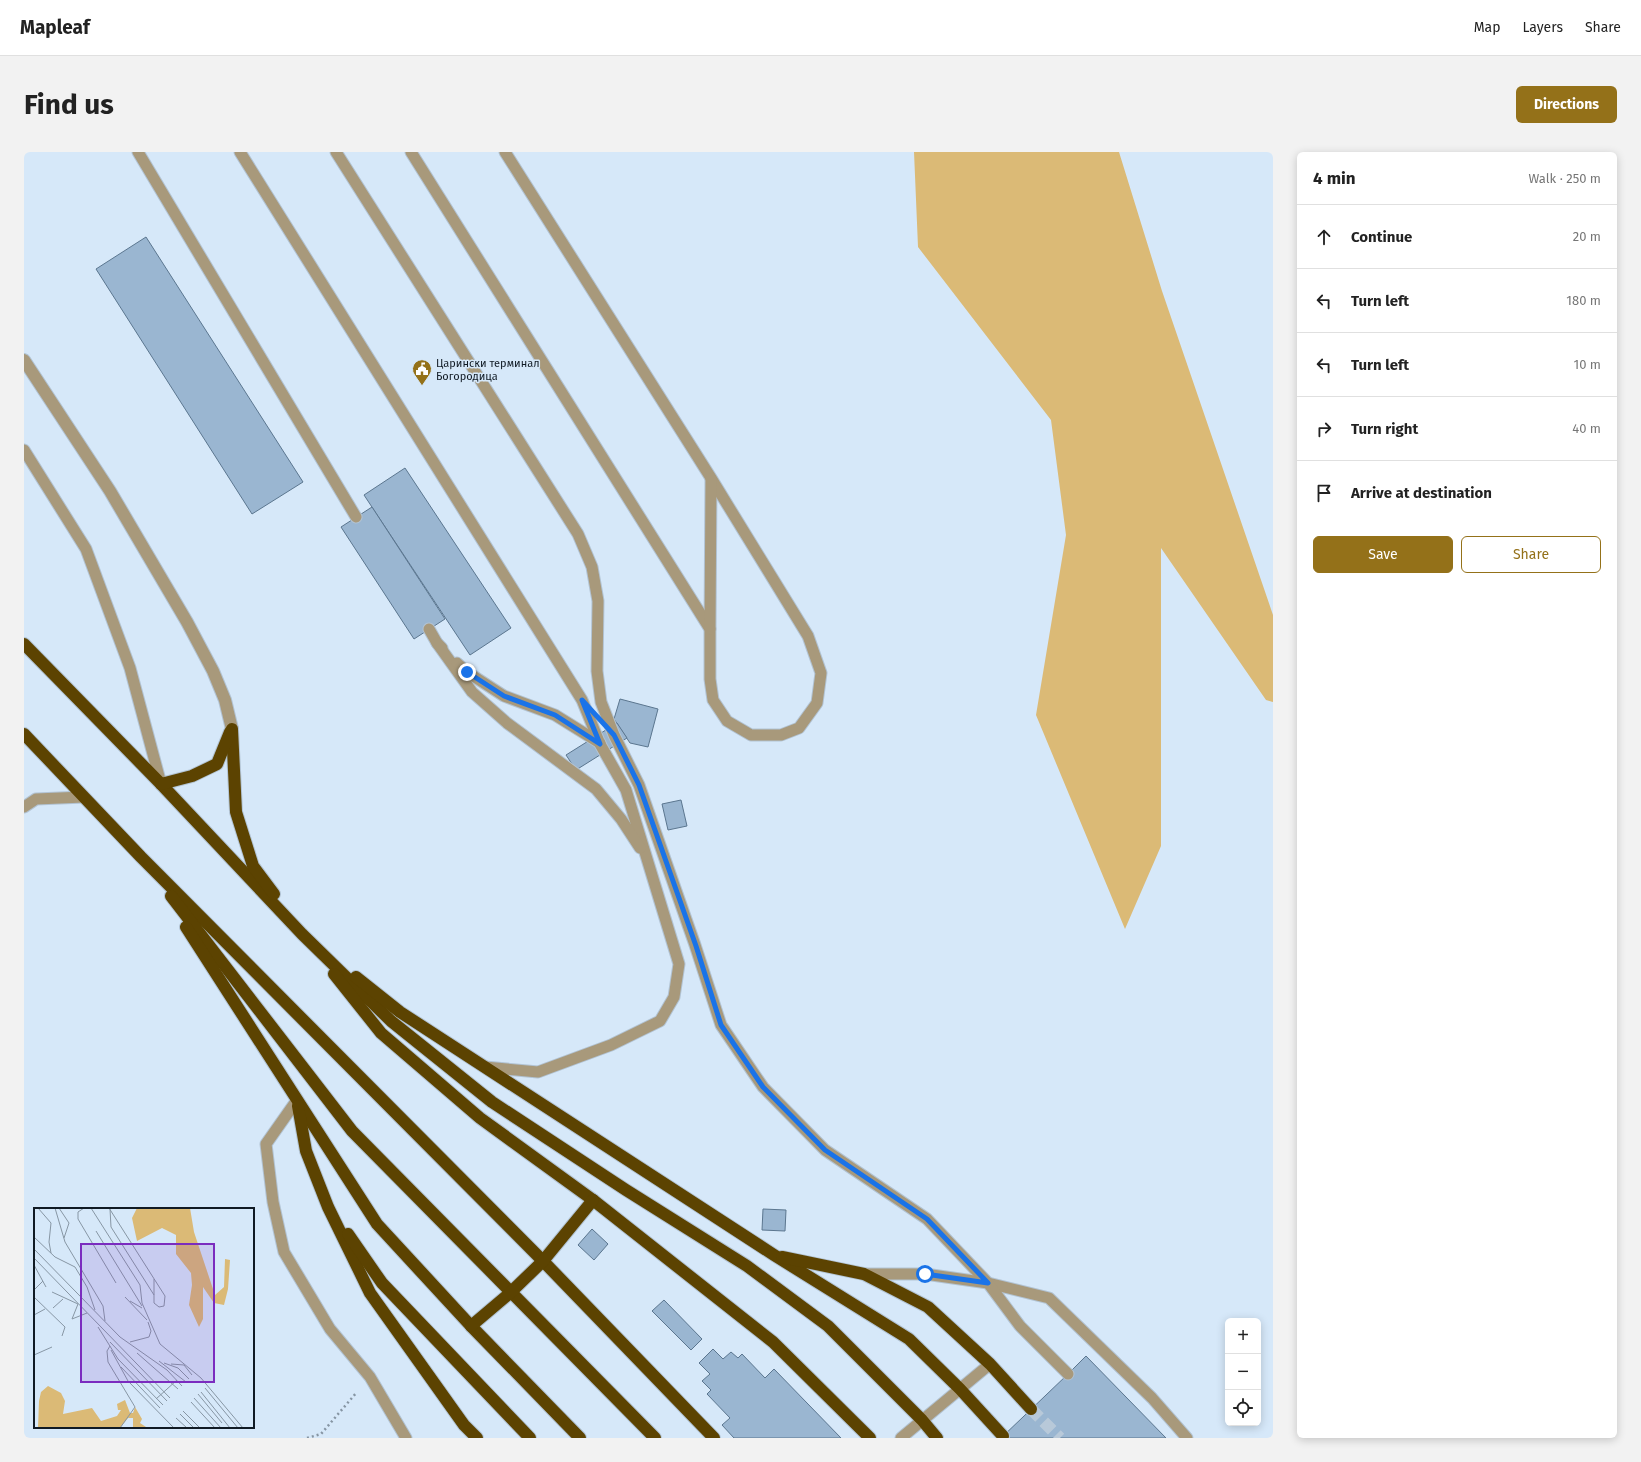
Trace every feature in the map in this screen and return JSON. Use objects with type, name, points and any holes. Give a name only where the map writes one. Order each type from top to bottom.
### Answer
[{"type":"highway","points":[[24,644],[161,784],[302,934],[391,1021],[492,1102],[626,1190],[747,1266],[828,1326],[922,1420],[937,1438]]},
{"type":"highway","points":[[161,784],[192,776],[217,764],[232,729]]},
{"type":"highway","points":[[232,729],[236,812],[253,866],[302,934],[381,1033],[480,1118],[593,1200],[773,1342],[870,1438]]},
{"type":"highway","points":[[24,734],[141,857],[544,1261],[714,1438]]},
{"type":"highway","points":[[141,857],[377,1224],[472,1326],[580,1438]]},
{"type":"highway","points":[[141,857],[352,1131],[510,1293],[655,1438]]},
{"type":"highway","points":[[302,934],[400,1012],[774,1256],[909,1339],[960,1389],[1003,1436]]},
{"type":"highway","points":[[297,1100],[306,1151],[328,1207],[370,1293],[464,1425],[477,1438]]},
{"type":"highway","points":[[472,1326],[544,1261],[593,1200]]},
{"type":"highway","points":[[328,1207],[382,1283],[530,1438]]},
{"type":"highway","points":[[774,1256],[864,1274],[928,1306],[990,1364],[1031,1409]]},
{"type":"street","points":[[24,360],[110,490],[188,622],[213,671],[225,700],[232,729]]},
{"type":"lane","points":[[138,152],[356,517]]},
{"type":"lane","points":[[240,152],[582,700],[600,744],[626,790],[679,964],[674,996],[660,1021],[611,1045],[538,1072],[485,1067]]},
{"type":"lane","points":[[336,152],[578,534],[592,567],[598,601],[597,671],[601,702],[614,735],[639,785],[696,946],[721,1025],[763,1087],[825,1150],[927,1219],[988,1283],[1020,1326],[1068,1374]]},
{"type":"lane","points":[[411,152],[710,629]]},
{"type":"lane","points":[[505,152],[711,478],[808,636],[821,673],[817,703],[799,728],[781,735],[751,735],[727,721],[713,700],[710,679],[711,478]]},
{"type":"lane","points":[[24,450],[86,549],[130,668],[161,784]]},
{"type":"lane","points":[[429,629],[437,643],[472,692],[507,723],[596,789],[621,819],[646,858]]},
{"type":"lane","points":[[437,643],[467,672],[504,696],[555,715],[600,744]]},
{"type":"lane","points":[[582,700],[614,735]]},
{"type":"lane","points":[[24,807],[36,799],[84,797]]},
{"type":"lane","points":[[297,1100],[266,1144],[273,1202],[284,1252],[330,1329],[370,1377],[406,1438]]},
{"type":"lane","points":[[864,1274],[925,1274],[988,1283],[1049,1298],[1152,1398],[1188,1438]]},
{"type":"lane","points":[[901,1438],[990,1364]]},
{"type":"path","points":[[307,1438],[320,1434],[370,1377]]},
{"type":"shaded area","points":[[914,152],[1119,152],[1162,291],[1273,615],[1273,702],[1266,700],[1161,548],[1161,846],[1125,929],[1036,715],[1066,535],[1051,420],[918,247]]},
{"type":"building","points":[[146,237],[303,482],[252,514],[96,269]]},
{"type":"building","points":[[405,468],[511,628],[470,655],[364,495]]},
{"type":"building","points":[[372,507],[445,619],[414,639],[341,527]]},
{"type":"building","points":[[620,699],[658,709],[648,747],[630,743],[614,719]]},
{"type":"building","points":[[617,723],[627,738],[576,770],[566,755]]},
{"type":"building","points":[[681,800],[687,826],[668,830],[662,804]]},
{"type":"building","points":[[763,1209],[786,1210],[785,1231],[762,1230]]},
{"type":"building","points":[[592,1229],[608,1244],[594,1260],[578,1245]]},
{"type":"building","points":[[664,1300],[702,1339],[691,1350],[652,1311]]},
{"type":"building","points":[[713,1349],[723,1359],[731,1352],[738,1358],[742,1354],[765,1378],[774,1369],[841,1438],[734,1438],[722,1425],[730,1418],[707,1394],[711,1390],[702,1381],[710,1374],[699,1363]]},
{"type":"building","points":[[1086,1356],[1166,1438],[1001,1438],[1068,1374]]},
{"type":"tunnel","points":[[1031,1409],[1060,1438]]},
{"type":"place","name":"Царински терминал Богородица","points":[[422,386]]},
{"type":"route","points":[[467,672],[504,696],[555,715],[578,728],[600,744],[582,700],[614,735],[639,785],[696,946],[721,1025],[763,1087],[825,1150],[927,1219],[988,1283],[925,1274]]}]
